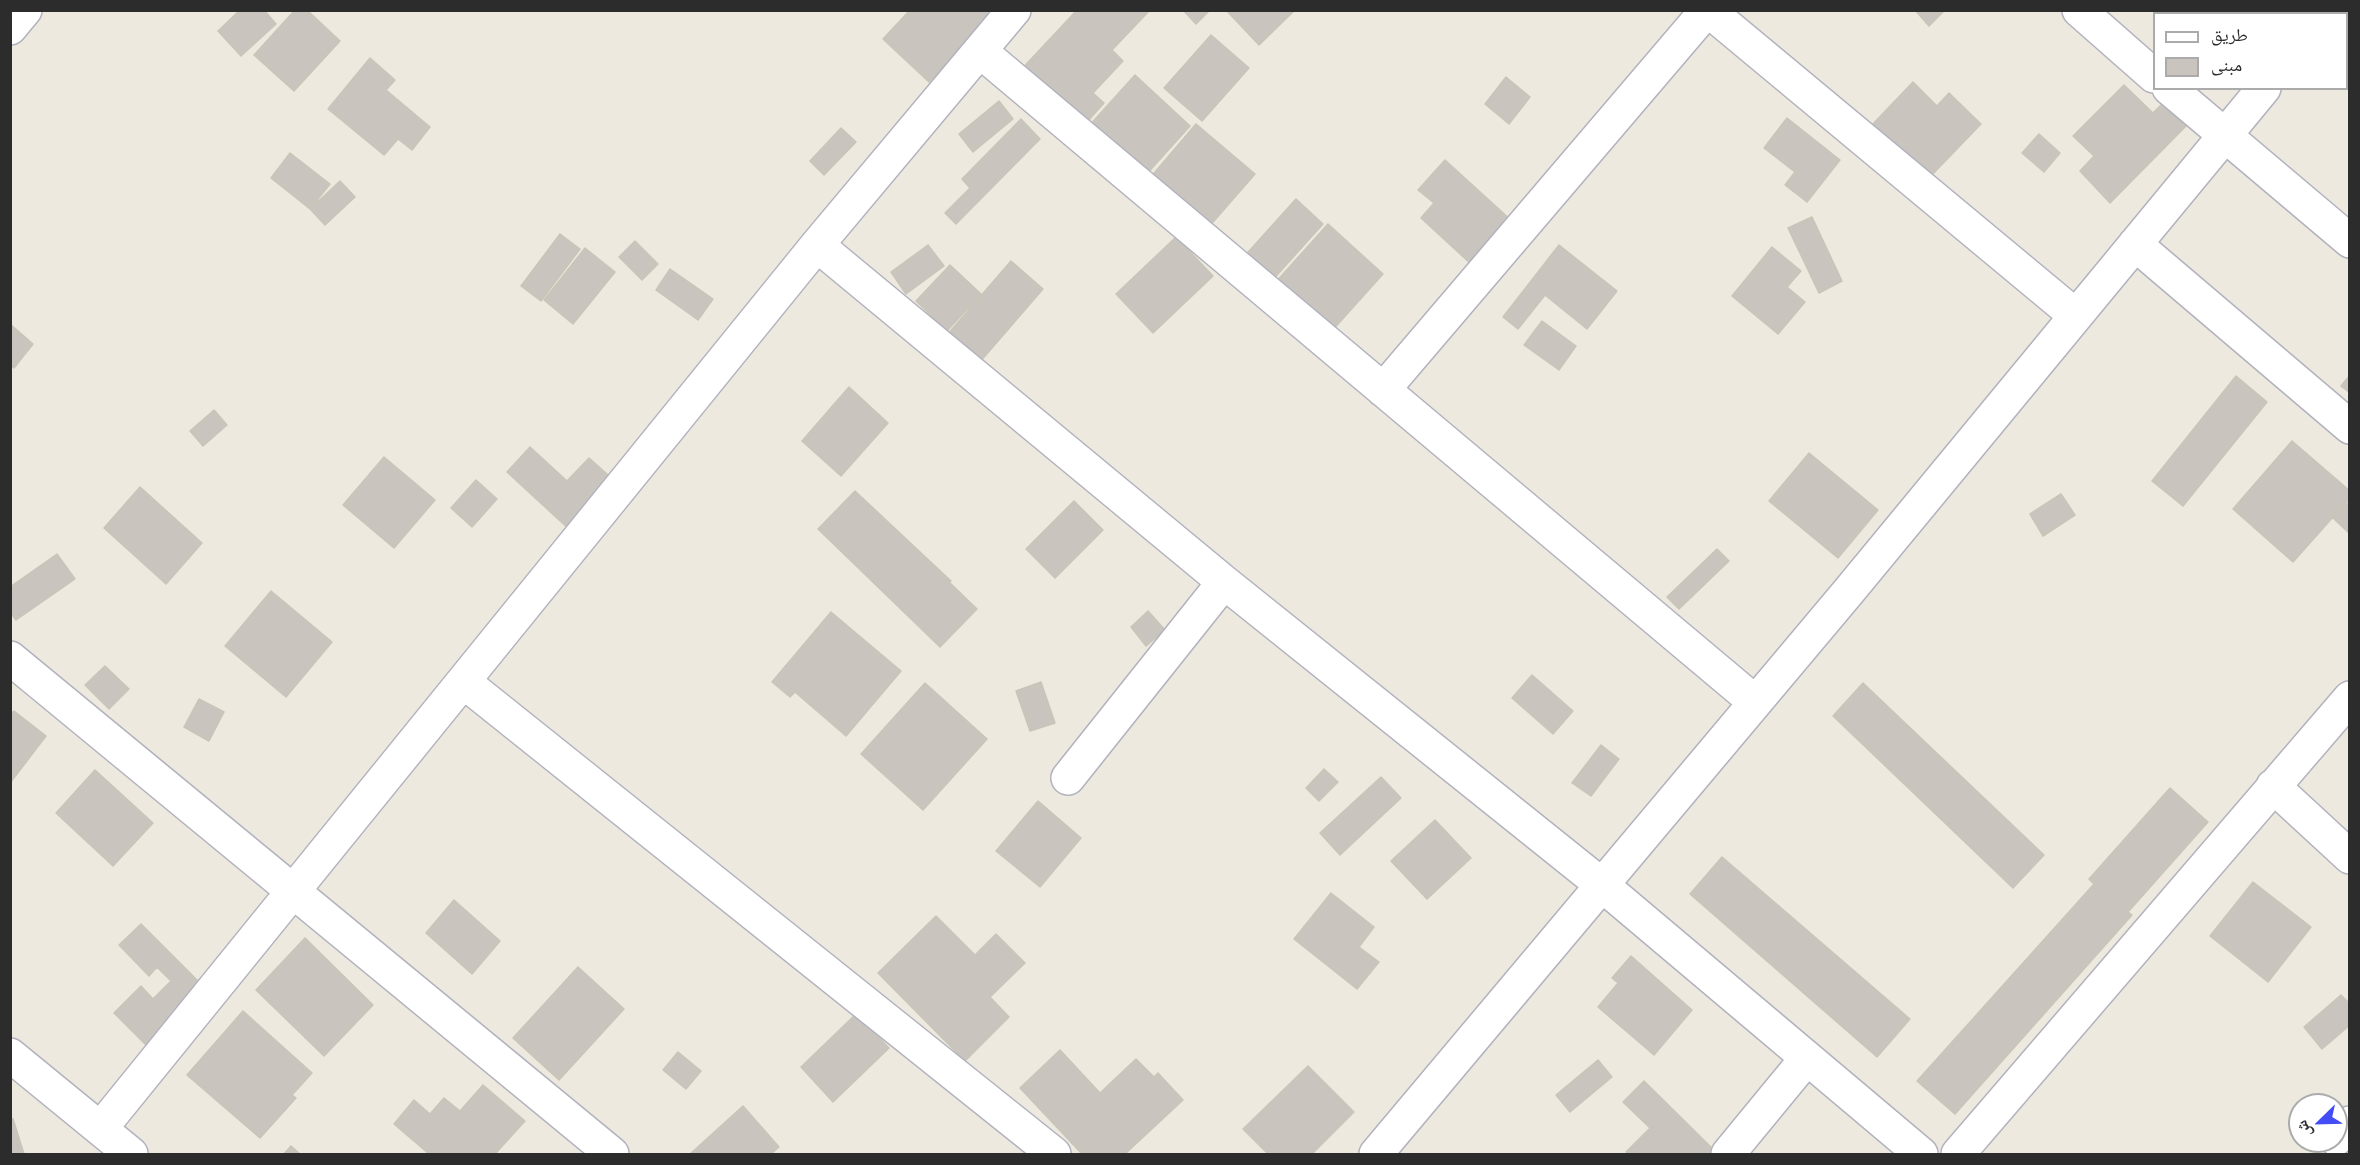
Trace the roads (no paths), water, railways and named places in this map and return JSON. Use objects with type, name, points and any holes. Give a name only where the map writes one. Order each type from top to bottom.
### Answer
[{"type":"street","points":[[10,28],[25,10]]},
{"type":"street","points":[[101,1128],[818,245],[1014,10]]},
{"type":"street","points":[[1383,390],[1707,10],[2076,316]]},
{"type":"street","points":[[2079,10],[2153,75]]},
{"type":"street","points":[[980,51],[1755,702]]},
{"type":"street","points":[[2171,90],[2349,241]]},
{"type":"street","points":[[1376,1155],[2262,90]]},
{"type":"street","points":[[2135,244],[2349,427]]},
{"type":"street","points":[[818,245],[1224,582],[1602,885],[1921,1155]]},
{"type":"street","points":[[1068,778],[1224,582]]},
{"type":"street","points":[[10,658],[612,1155]]},
{"type":"street","points":[[464,682],[1054,1155]]},
{"type":"street","points":[[1958,1155],[2349,698]]},
{"type":"street","points":[[2273,786],[2349,857]]},
{"type":"street","points":[[10,1055],[131,1155]]},
{"type":"street","points":[[1728,1155],[1808,1058]]}]
